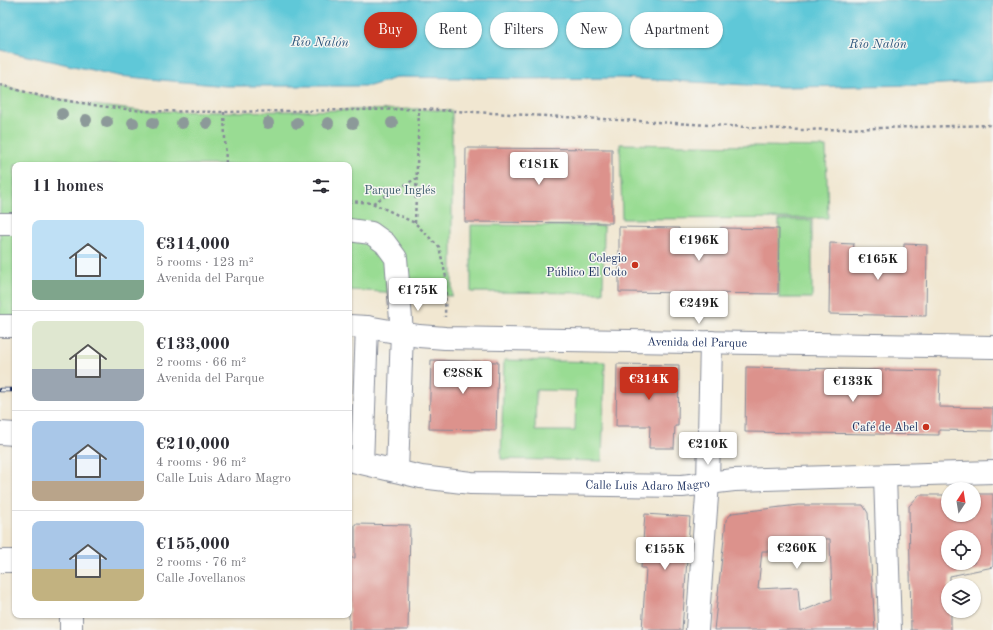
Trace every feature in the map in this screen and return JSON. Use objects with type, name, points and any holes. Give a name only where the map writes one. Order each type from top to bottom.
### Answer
[{"type":"street","points":[[0,224],[12,224]]},
{"type":"street","points":[[352,230],[371,233],[386,243],[396,258],[402,332],[397,472]]},
{"type":"street","points":[[0,326],[12,326]]},
{"type":"street","name":"Avenida del Parque","points":[[358,326],[419,336],[445,338],[993,347]]},
{"type":"street","points":[[355,461],[358,326]]},
{"type":"street","points":[[697,630],[708,483],[711,342]]},
{"type":"street","points":[[0,433],[12,434]]},
{"type":"street","name":"Calle Luis Adaro Magro","points":[[355,461],[421,477],[471,482],[592,485],[682,486],[734,480],[993,472]]},
{"type":"street","points":[[885,476],[890,630]]},
{"type":"street","points":[[0,561],[12,562]]},
{"type":"street","points":[[70,630],[71,618]]},
{"type":"path","points":[[0,85],[44,97],[143,111],[224,112],[419,109],[801,130],[993,126]]},
{"type":"path","points":[[415,223],[419,109]]},
{"type":"path","points":[[224,112],[226,162]]},
{"type":"path","points":[[372,203],[417,178]]},
{"type":"path","points":[[352,201],[372,203],[415,223],[439,247],[446,277],[445,338]]},
{"type":"green space","name":"Parque Inglés","points":[[0,85],[44,97],[143,111],[224,112],[419,109],[452,111],[452,296],[352,290],[352,162],[12,162],[12,326],[0,326]]},
{"type":"green space","points":[[620,144],[826,147],[828,218],[622,219]]},
{"type":"green space","points":[[779,220],[812,220],[812,298],[779,298]]},
{"type":"green space","points":[[471,225],[604,226],[603,293],[471,292]]},
{"type":"green space","points":[[504,360],[605,362],[602,461],[501,459]],"holes":[[[536,390],[576,391],[575,431],[535,431]]]},
{"type":"water","name":"Río Nalón","points":[[0,0],[755,0],[789,2],[832,0],[993,0],[993,81],[927,85],[782,87],[621,78],[526,79],[399,77],[370,86],[226,86],[119,76],[0,50]]},
{"type":"building","points":[[466,148],[612,149],[612,223],[465,222]]},
{"type":"building","points":[[619,227],[679,228],[679,237],[720,238],[720,228],[779,229],[778,294],[619,292]]},
{"type":"building","points":[[830,243],[854,244],[853,251],[904,252],[904,244],[927,245],[926,316],[829,314]]},
{"type":"building","points":[[431,360],[498,362],[496,430],[429,429]]},
{"type":"building","points":[[617,364],[679,365],[678,426],[675,426],[674,448],[649,448],[650,426],[616,426]]},
{"type":"building","points":[[746,367],[940,371],[939,407],[993,408],[993,431],[939,430],[939,435],[745,432]]},
{"type":"building","points":[[981,494],[993,494],[993,567],[981,570],[981,530],[941,530],[941,570],[979,570],[950,576],[950,578],[941,578],[941,618],[951,618],[951,630],[911,630],[909,506],[919,495],[941,495],[941,522],[981,522]]},
{"type":"building","points":[[798,505],[863,505],[868,513],[875,630],[714,630],[726,520],[732,513]],"holes":[[[798,538],[830,539],[832,599],[800,612],[798,587],[758,589],[762,551],[797,551]]]},
{"type":"building","points":[[645,514],[690,517],[682,630],[642,630],[646,568],[641,568]]},
{"type":"building","points":[[355,524],[410,525],[408,630],[349,630],[349,618],[352,618],[352,558],[355,558]]},
{"type":"railway","points":[[0,390],[12,390]]},
{"type":"place","name":"Colegio Público El Coto","points":[[635,265]]},
{"type":"place","name":"Café de Abel","points":[[926,427]]}]
